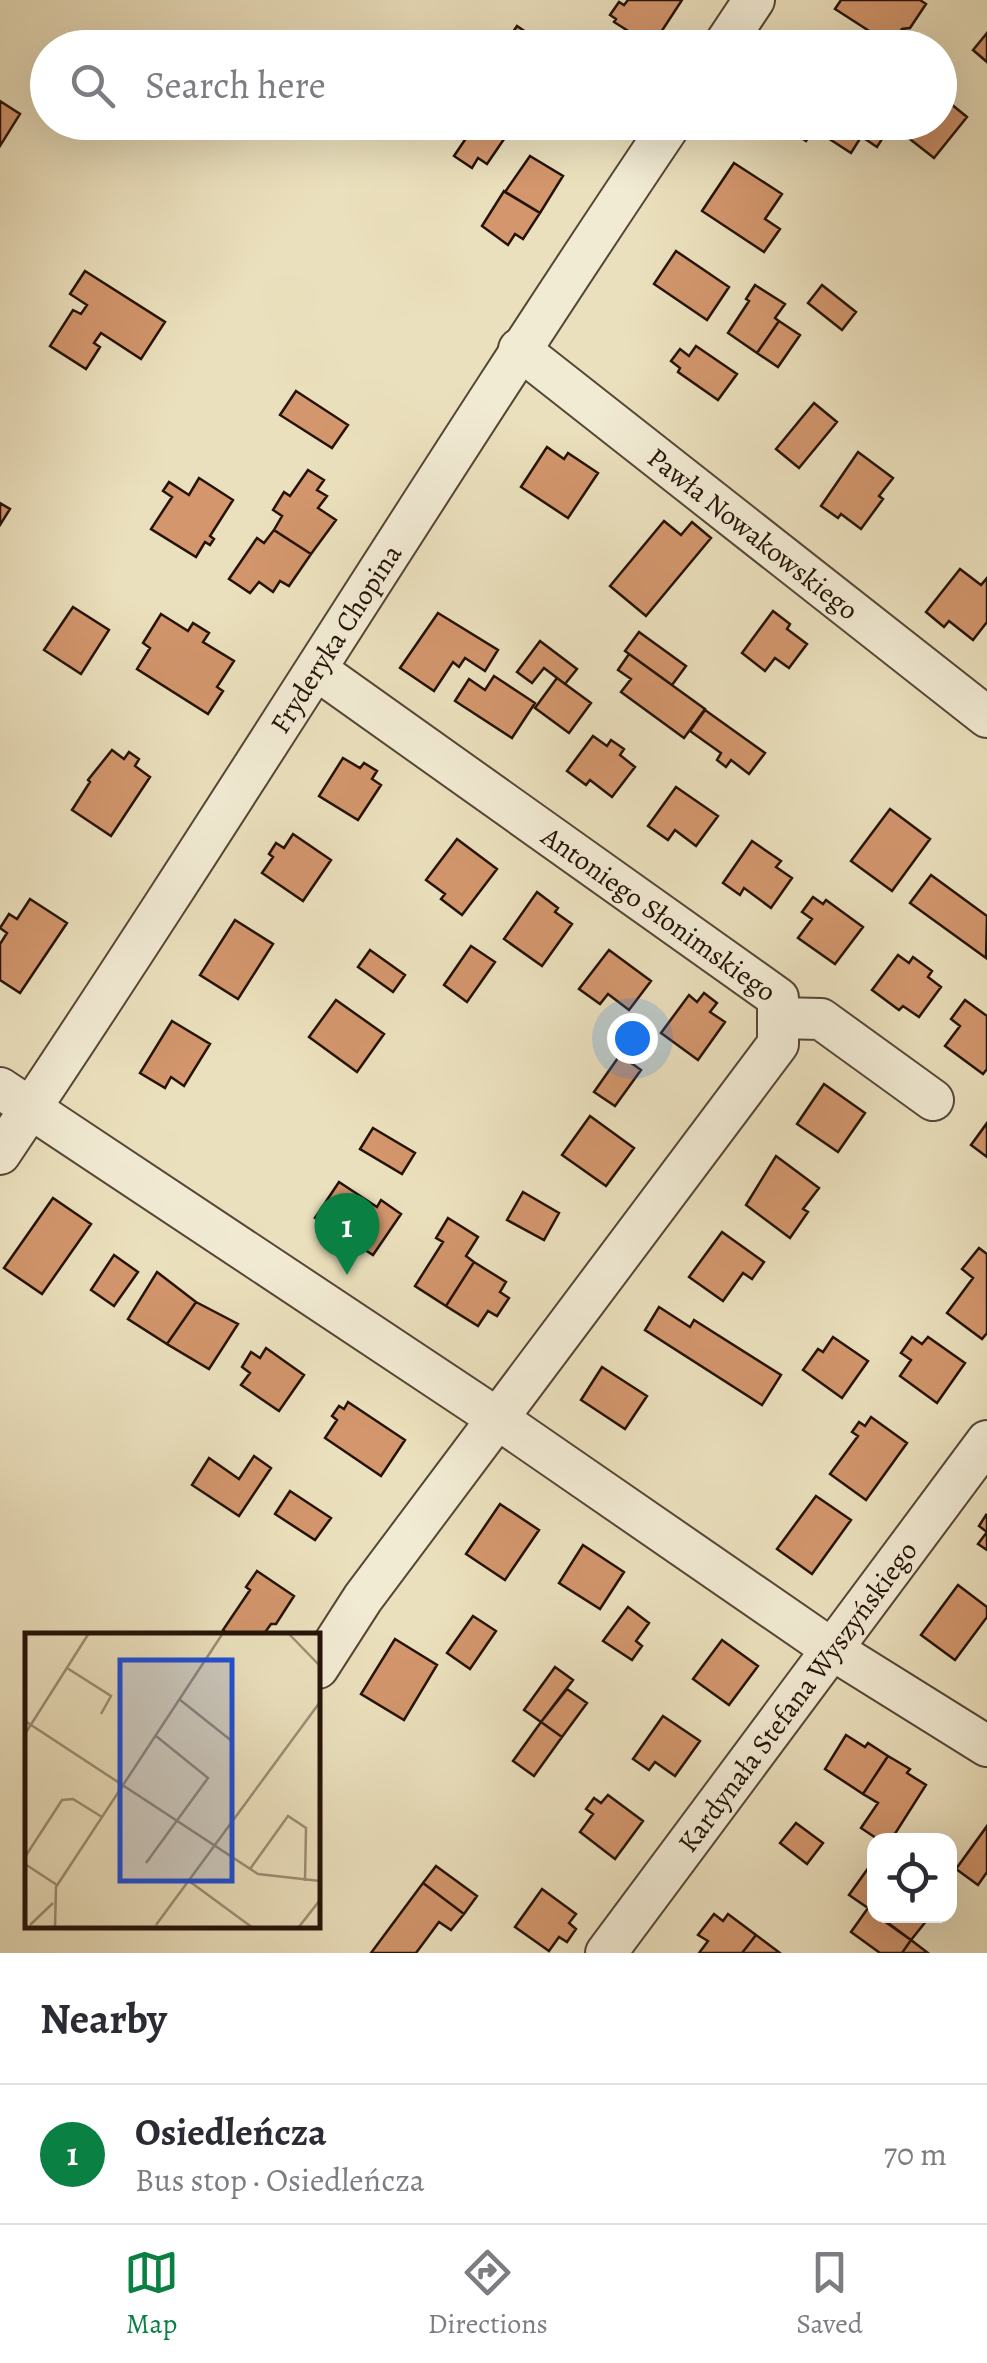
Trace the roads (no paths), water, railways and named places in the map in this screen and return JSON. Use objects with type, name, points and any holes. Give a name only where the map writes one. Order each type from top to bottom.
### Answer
[{"type":"street","points":[[734,30],[754,0]]},
{"type":"street","name":"Fryderyka Chopina","points":[[0,1154],[15,1098],[317,670],[519,349],[660,140]]},
{"type":"street","name":"Pawła Nowakowskiego","points":[[519,349],[987,716]]},
{"type":"street","name":"Antoniego Słonimskiego","points":[[317,670],[778,998],[778,1044],[364,1598],[320,1665]]},
{"type":"street","points":[[778,1018],[820,1020],[933,1100]]},
{"type":"street","points":[[15,1098],[498,1419],[833,1650],[987,1746]]},
{"type":"street","name":"Kardynała Stefana Wyszyńskiego","points":[[608,1952],[987,1440]]},
{"type":"place","name":"Osiedleńcza","points":[[347,1275]]}]
